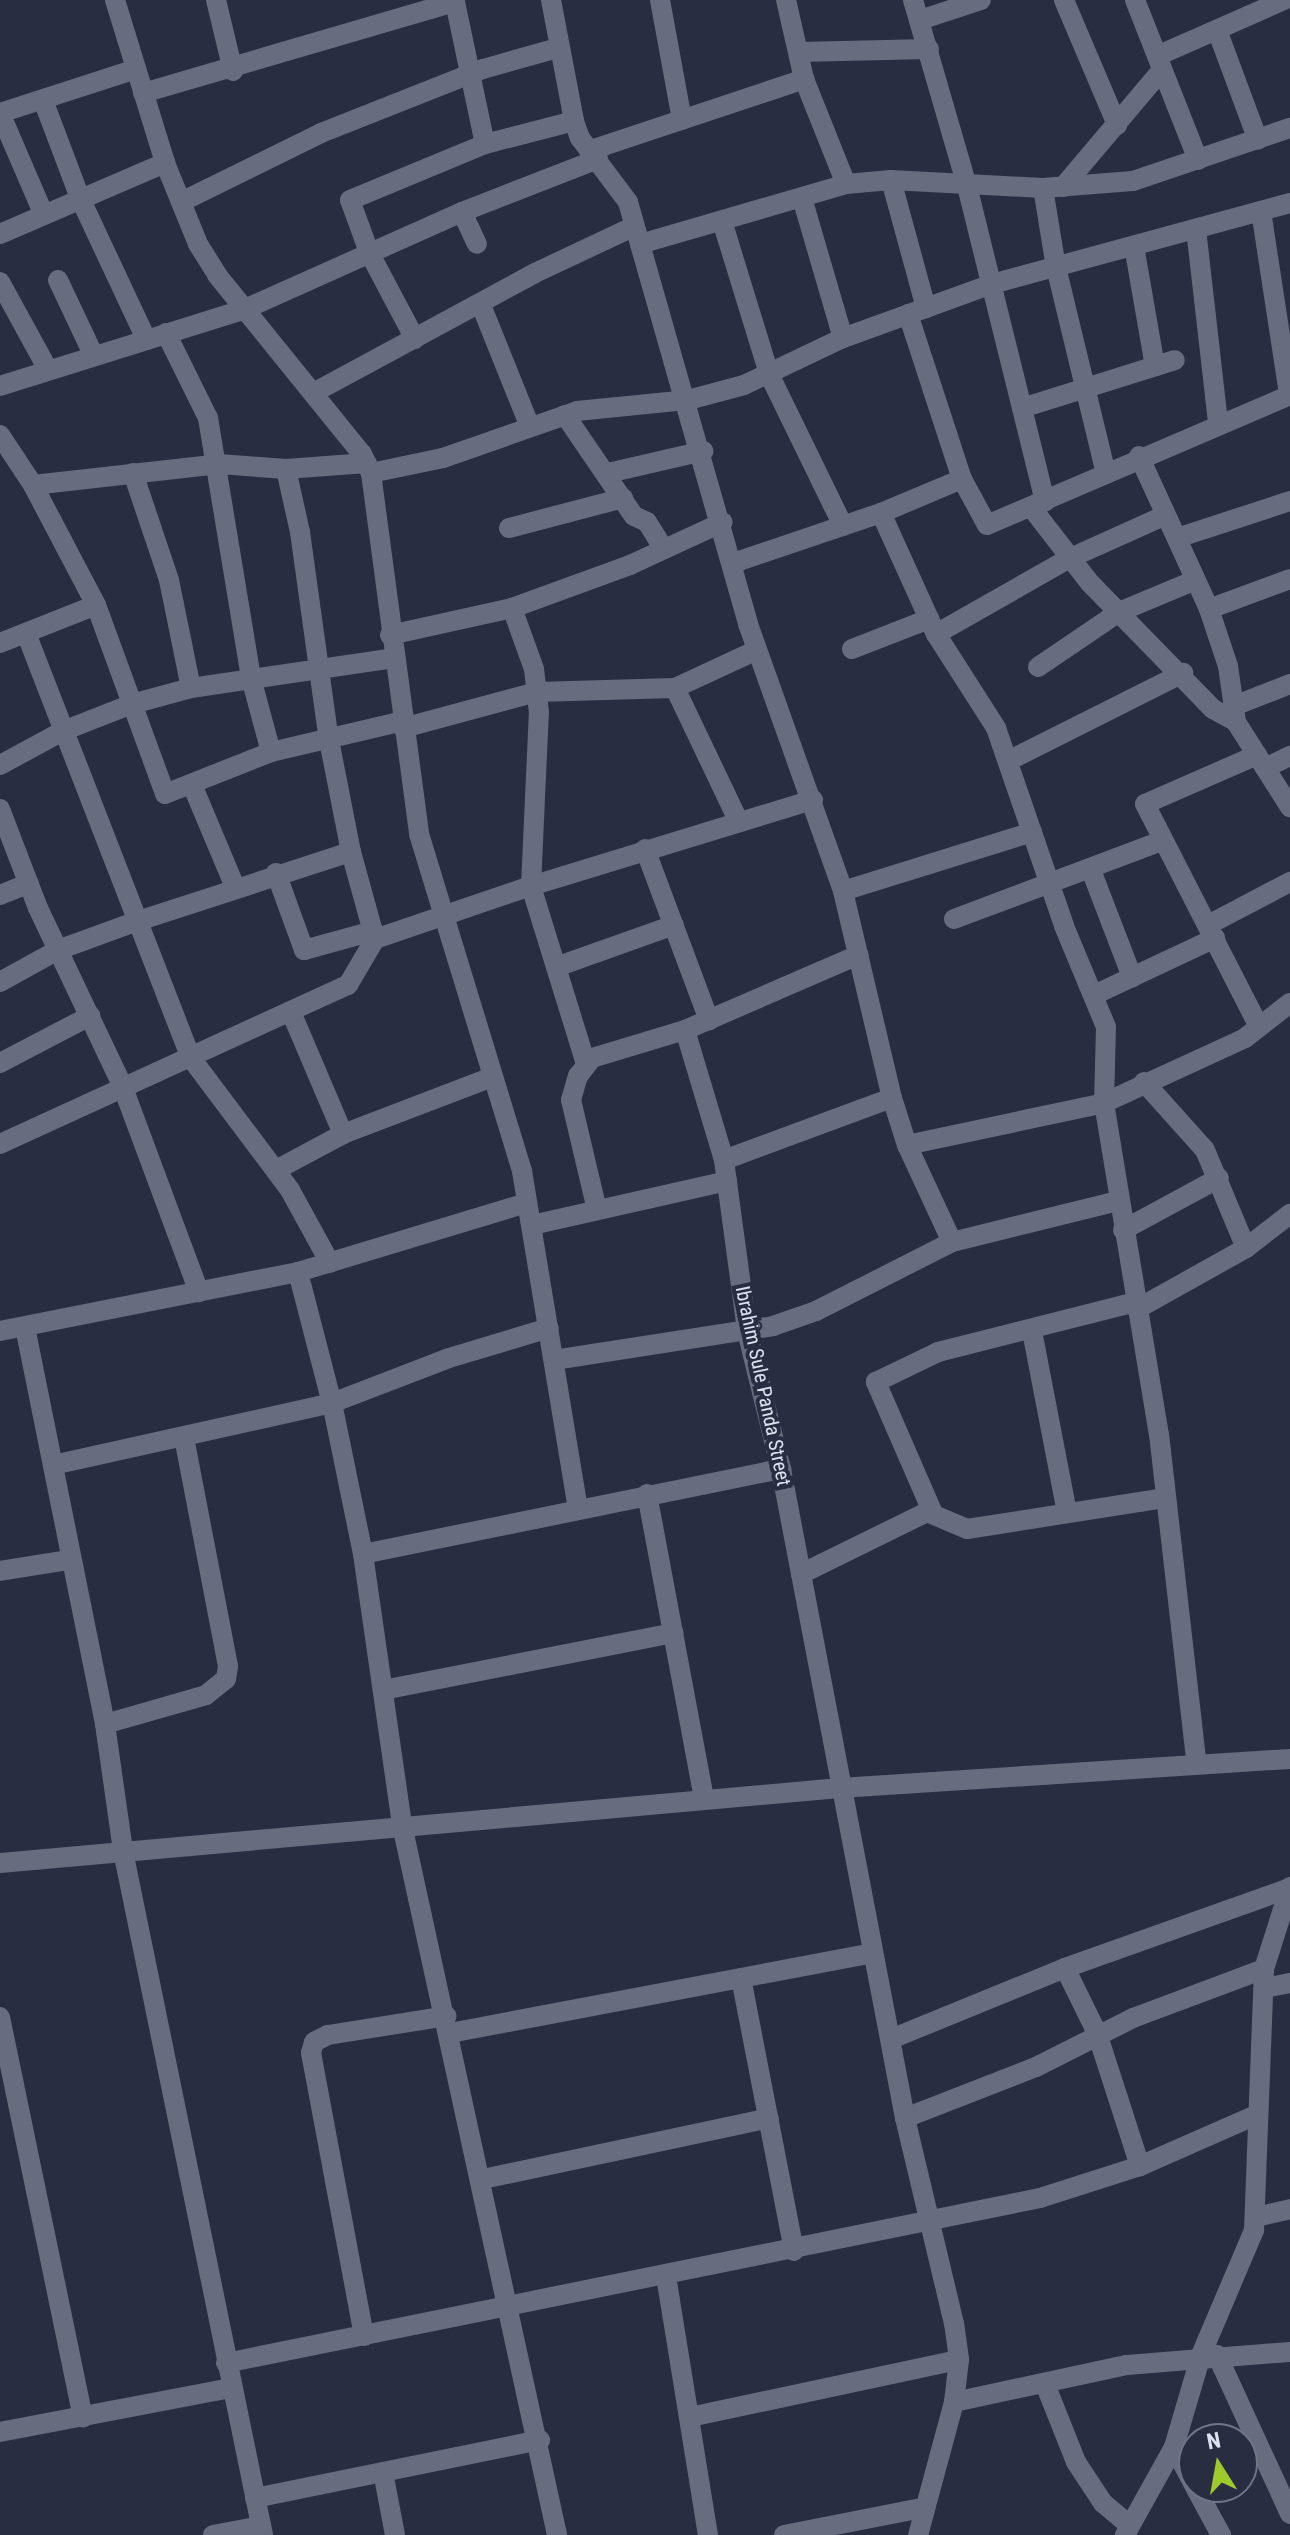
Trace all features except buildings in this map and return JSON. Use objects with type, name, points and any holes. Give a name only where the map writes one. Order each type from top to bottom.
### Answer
[{"type":"street","points":[[115,0],[165,163],[211,265],[315,392],[369,468],[419,834],[527,1203],[578,1508]]},
{"type":"street","points":[[216,0],[233,71]]},
{"type":"street","points":[[551,0],[557,48],[574,121],[628,202],[703,451],[757,650],[843,891],[892,1098],[907,1145],[952,1242]]},
{"type":"street","points":[[660,0],[682,120]]},
{"type":"street","points":[[786,0],[804,79],[846,184]]},
{"type":"street","points":[[913,0],[992,284],[1022,408],[1038,504],[1068,559],[1183,673],[1213,709],[1235,714],[1290,684]]},
{"type":"street","points":[[920,20],[981,0]]},
{"type":"street","points":[[1064,0],[1117,125]]},
{"type":"street","points":[[1135,0],[1198,160]]},
{"type":"street","points":[[1106,474],[1056,267],[1053,188],[1117,125],[1160,63],[1217,30],[1277,1],[1290,17]]},
{"type":"street","points":[[143,93],[233,71],[451,2],[460,11],[468,75],[485,144]]},
{"type":"street","points":[[1217,30],[1258,140]]},
{"type":"street","points":[[181,202],[265,157],[468,75],[557,48]]},
{"type":"street","points":[[799,52],[929,49]]},
{"type":"street","points":[[43,213],[0,113],[136,69]]},
{"type":"street","points":[[0,386],[47,368],[245,309],[594,155],[682,120],[804,79]]},
{"type":"street","points":[[43,100],[80,198],[156,336],[204,407],[219,464],[251,678],[271,752]]},
{"type":"street","points":[[415,339],[369,252],[350,200],[485,144],[574,121]]},
{"type":"street","points":[[315,392],[481,305],[535,273],[638,235],[722,221],[846,184],[891,180],[1053,188],[1133,181],[1290,128]]},
{"type":"street","points":[[0,234],[165,163]]},
{"type":"street","points":[[891,180],[917,311],[962,479],[987,525],[1106,474],[1139,456],[1289,395],[1281,308],[1261,211]]},
{"type":"street","points":[[802,198],[843,338]]},
{"type":"street","points":[[33,485],[219,464],[286,469],[369,468],[443,458],[565,415],[688,400],[769,374],[843,338],[992,284],[1290,203]]},
{"type":"street","points":[[462,212],[477,244]]},
{"type":"street","points":[[722,221],[769,374],[843,526]]},
{"type":"street","points":[[1196,229],[1218,422]]},
{"type":"street","points":[[1022,408],[1165,363],[1134,246]]},
{"type":"street","points":[[58,280],[93,354]]},
{"type":"street","points":[[0,282],[47,368]]},
{"type":"street","points":[[481,305],[530,427]]},
{"type":"street","points":[[565,415],[623,498],[664,549]]},
{"type":"street","points":[[0,435],[33,485],[96,605],[160,790],[171,795],[271,752],[536,692],[675,688],[757,650]]},
{"type":"street","points":[[608,473],[703,451]]},
{"type":"street","points":[[1139,456],[1209,609],[1235,714],[1290,807]]},
{"type":"street","points":[[0,1144],[122,1085],[191,1058],[348,985],[374,935],[351,852],[329,740],[302,544],[286,469]]},
{"type":"street","points":[[133,473],[169,580],[191,688]]},
{"type":"street","points":[[733,563],[881,513],[962,479]]},
{"type":"street","points":[[509,528],[623,498]]},
{"type":"street","points":[[1177,538],[1290,501]]},
{"type":"street","points":[[881,513],[933,627],[996,728],[1010,760],[1050,886],[1094,995],[1109,1047],[1104,1103],[1166,1498],[1196,1761]]},
{"type":"street","points":[[852,649],[933,627],[1068,559],[1166,515]]},
{"type":"street","points":[[390,635],[512,608],[664,549],[723,522]]},
{"type":"street","points":[[1209,609],[1290,579]]},
{"type":"street","points":[[1038,667],[1119,612],[1196,580]]},
{"type":"street","points":[[0,643],[96,605]]},
{"type":"street","points":[[512,608],[536,692],[539,765],[531,886],[586,1064]]},
{"type":"street","points":[[26,633],[135,922],[191,1058],[276,1170],[330,1263]]},
{"type":"street","points":[[0,765],[63,731],[132,704],[191,688],[394,658]]},
{"type":"street","points":[[1010,760],[1183,673]]},
{"type":"street","points":[[675,688],[739,822]]},
{"type":"street","points":[[1259,1027],[1212,932],[1145,811],[1149,799],[1261,761],[1290,756]]},
{"type":"street","points":[[193,787],[235,887]]},
{"type":"street","points":[[276,873],[304,950],[444,918],[645,849],[813,800]]},
{"type":"street","points":[[0,809],[58,950],[122,1085],[199,1292]]},
{"type":"street","points":[[843,891],[1032,832]]},
{"type":"street","points":[[954,919],[1050,886],[1162,841]]},
{"type":"street","points":[[645,849],[709,1020]]},
{"type":"street","points":[[0,982],[58,950],[276,873],[351,852]]},
{"type":"street","points":[[1091,870],[1132,977]]},
{"type":"street","points":[[1094,995],[1212,932],[1290,882]]},
{"type":"street","points":[[0,895],[29,883]]},
{"type":"street","points":[[556,967],[674,925]]},
{"type":"street","points":[[597,1210],[571,1100],[586,1064],[596,1057],[685,1030],[858,955]]},
{"type":"street","points":[[907,1145],[1104,1103],[1144,1082],[1210,1055],[1259,1027],[1290,1003]]},
{"type":"street","points":[[291,1012],[343,1134]]},
{"type":"street","points":[[0,1063],[90,1016]]},
{"type":"street","name":"Ibrahim Sule Panda Street","points":[[685,1030],[724,1160],[747,1331],[781,1469],[872,1953],[959,2360],[954,2402],[922,2508],[918,2535]]},
{"type":"street","points":[[276,1170],[343,1134],[492,1077]]},
{"type":"street","points":[[1144,1082],[1205,1150],[1246,1248]]},
{"type":"street","points":[[724,1160],[892,1098]]},
{"type":"street","points":[[1123,1230],[1219,1178]]},
{"type":"street","points":[[532,1225],[727,1181]]},
{"type":"street","points":[[554,1360],[747,1331],[816,1311],[952,1242],[1118,1201]]},
{"type":"street","points":[[0,1331],[298,1272],[527,1203]]},
{"type":"street","points":[[1166,1498],[960,1529],[932,1511],[876,1382],[938,1352],[1136,1306],[1246,1248],[1290,1214]]},
{"type":"street","points":[[298,1272],[332,1403],[363,1554],[402,1825],[512,2308],[557,2535]]},
{"type":"street","points":[[25,1327],[69,1560],[105,1724],[123,1851],[262,2531],[213,2535]]},
{"type":"street","points":[[53,1465],[332,1403],[449,1358],[549,1328]]},
{"type":"street","points":[[1032,1331],[1067,1513]]},
{"type":"street","points":[[105,1724],[206,1695],[226,1679],[228,1666],[184,1438]]},
{"type":"street","points":[[363,1554],[781,1469]]},
{"type":"street","points":[[647,1494],[704,1799]]},
{"type":"street","points":[[801,1574],[932,1511]]},
{"type":"street","points":[[0,1571],[69,1560]]},
{"type":"street","points":[[383,1690],[673,1633]]},
{"type":"street","points":[[0,1863],[840,1788],[1196,1761],[1290,1759]]},
{"type":"street","points":[[891,2039],[1065,1968],[1290,1887]]},
{"type":"street","points":[[1045,2384],[1076,2462],[1103,2503],[1127,2531],[1174,2447],[1248,2251],[1256,2217],[1256,2115],[1264,1979],[1290,1887]]},
{"type":"street","points":[[364,2336],[311,2053],[314,2042],[328,2035],[448,2024],[741,1978],[872,1953]]},
{"type":"street","points":[[1065,1968],[1097,2033],[1140,2166]]},
{"type":"street","points":[[741,1978],[794,2251]]},
{"type":"street","points":[[905,2118],[1036,2067],[1097,2033],[1264,1979],[1290,1983]]},
{"type":"street","points":[[0,2017],[83,2417]]},
{"type":"street","points":[[226,2363],[929,2224],[1040,2198],[1140,2166],[1256,2115]]},
{"type":"street","points":[[483,2179],[769,2118]]},
{"type":"street","points":[[1256,2217],[1290,2209]]},
{"type":"street","points":[[666,2276],[708,2535]]},
{"type":"street","points":[[954,2402],[1209,2355],[1290,2352]]},
{"type":"street","points":[[1209,2355],[1290,2514]]},
{"type":"street","points":[[690,2417],[959,2360]]},
{"type":"street","points":[[0,2432],[231,2388]]},
{"type":"street","points":[[255,2498],[540,2440]]},
{"type":"street","points":[[1174,2447],[1178,2454]]},
{"type":"street","points":[[383,2472],[395,2535]]},
{"type":"street","points":[[1204,2503],[1221,2535]]},
{"type":"street","points":[[784,2535],[922,2508]]}]
